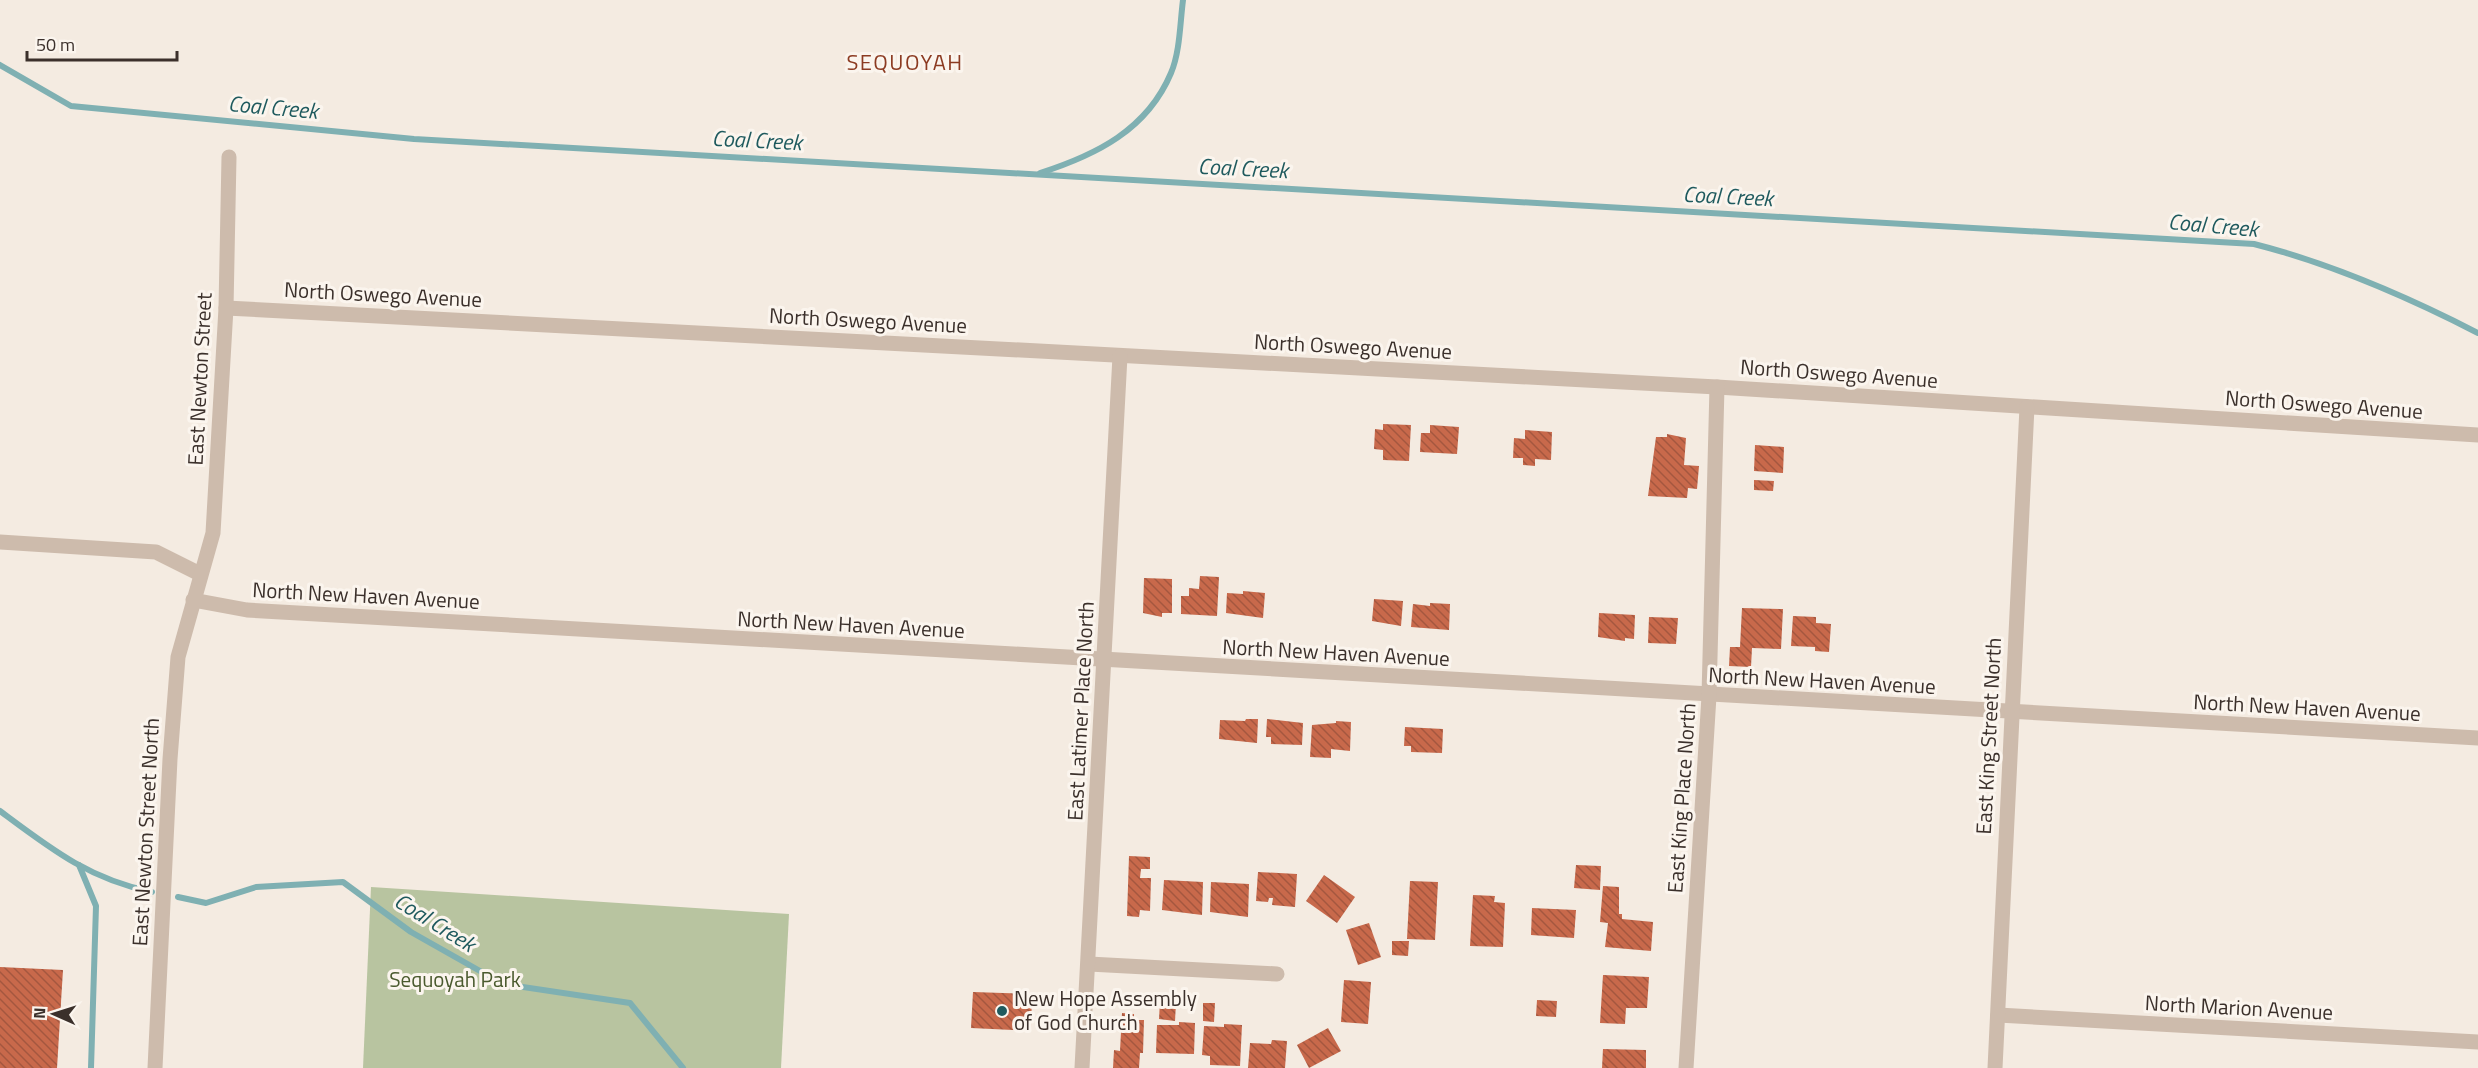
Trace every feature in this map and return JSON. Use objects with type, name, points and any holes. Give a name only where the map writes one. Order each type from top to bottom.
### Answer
[{"type":"street","name":"East Newton Street","points":[[193,600],[213,533],[226,308],[229,157]]},
{"type":"street","name":"North Oswego Avenue","points":[[226,308],[1717,387],[2478,435]]},
{"type":"street","name":"East Latimer Place North","points":[[1082,1068],[1120,356]]},
{"type":"street","name":"East King Place North","points":[[1686,1068],[1709,696],[1717,387]]},
{"type":"street","name":"East King Street North","points":[[1995,1068],[2026,407]]},
{"type":"street","points":[[0,542],[156,552],[200,573]]},
{"type":"street","name":"North New Haven Avenue","points":[[193,600],[247,610],[1709,696],[2478,738]]},
{"type":"street","name":"East Newton Street North","points":[[155,1068],[170,748],[178,657],[193,600]]},
{"type":"street","points":[[1089,964],[1277,974]]},
{"type":"street","name":"North Marion Avenue","points":[[1998,1015],[2478,1042]]},
{"type":"green space","name":"Sequoyah Park","points":[[371,887],[789,914],[781,1068],[363,1068]]},
{"type":"building","points":[[1383,424],[1411,425],[1409,461],[1383,460],[1383,450],[1374,449],[1375,429],[1383,430]]},
{"type":"building","points":[[1430,425],[1459,427],[1457,454],[1420,452],[1421,433],[1430,433]]},
{"type":"building","points":[[1525,430],[1552,432],[1551,460],[1535,459],[1535,466],[1523,465],[1523,458],[1513,458],[1514,438],[1525,439]]},
{"type":"building","points":[[1667,434],[1686,438],[1684,465],[1699,466],[1697,489],[1688,488],[1687,498],[1648,496],[1656,437],[1667,437]]},
{"type":"building","points":[[1755,445],[1784,447],[1783,473],[1754,471]]},
{"type":"building","points":[[1754,480],[1774,481],[1773,491],[1754,490]]},
{"type":"building","points":[[1200,576],[1219,577],[1217,616],[1181,614],[1181,596],[1189,596],[1189,588],[1199,589]]},
{"type":"building","points":[[1144,578],[1172,579],[1172,613],[1162,613],[1162,617],[1143,613]]},
{"type":"building","points":[[1243,591],[1265,593],[1263,618],[1226,613],[1227,593],[1243,594]]},
{"type":"building","points":[[1374,599],[1403,601],[1401,626],[1372,621]]},
{"type":"building","points":[[1430,603],[1450,604],[1449,630],[1411,627],[1413,604],[1430,606]]},
{"type":"building","points":[[1742,608],[1783,609],[1781,649],[1752,648],[1751,667],[1729,666],[1730,647],[1740,647]]},
{"type":"building","points":[[1599,613],[1635,615],[1634,639],[1625,638],[1625,641],[1598,637]]},
{"type":"building","points":[[1793,616],[1816,617],[1816,623],[1831,624],[1829,652],[1815,651],[1815,647],[1791,646]]},
{"type":"building","points":[[1649,617],[1678,618],[1676,644],[1648,643]]},
{"type":"building","points":[[1246,719],[1258,719],[1257,743],[1219,739],[1220,720],[1245,721]]},
{"type":"building","points":[[1267,719],[1303,723],[1302,745],[1271,744],[1271,737],[1266,737]]},
{"type":"building","points":[[1336,721],[1351,722],[1350,751],[1331,749],[1331,758],[1310,757],[1312,725],[1336,723]]},
{"type":"building","points":[[1405,727],[1443,729],[1442,753],[1411,752],[1411,746],[1404,746]]},
{"type":"building","points":[[1129,856],[1150,857],[1150,869],[1141,869],[1140,878],[1151,878],[1150,911],[1140,910],[1139,917],[1127,916]]},
{"type":"building","points":[[1576,865],[1601,866],[1600,890],[1574,888]]},
{"type":"building","points":[[1258,872],[1297,874],[1295,907],[1272,905],[1273,898],[1269,898],[1268,902],[1256,901]]},
{"type":"building","points":[[1324,875],[1355,897],[1337,923],[1306,901]]},
{"type":"building","points":[[1164,880],[1203,882],[1202,915],[1162,910]]},
{"type":"building","points":[[1410,881],[1438,882],[1435,940],[1407,939]]},
{"type":"building","points":[[1211,882],[1249,884],[1248,917],[1210,912]]},
{"type":"building","points":[[1603,886],[1619,887],[1619,914],[1622,914],[1622,919],[1653,922],[1651,951],[1605,947],[1608,923],[1600,922]]},
{"type":"building","points":[[1473,895],[1495,896],[1494,902],[1505,903],[1503,947],[1470,946]]},
{"type":"building","points":[[1532,908],[1576,910],[1574,938],[1531,935]]},
{"type":"building","points":[[1369,923],[1381,957],[1358,965],[1346,930]]},
{"type":"building","points":[[1392,941],[1409,941],[1408,956],[1392,955]]},
{"type":"building","points":[[0,967],[63,970],[57,1068],[0,1068]]},
{"type":"building","points":[[1603,975],[1649,977],[1647,1008],[1626,1008],[1625,1024],[1600,1023]]},
{"type":"building","points":[[1344,980],[1371,982],[1368,1024],[1341,1022]]},
{"type":"building","name":"New Hope Assembly of God Church","points":[[973,992],[1032,994],[1031,1031],[971,1028]]},
{"type":"building","points":[[1537,1000],[1557,1001],[1556,1017],[1536,1016]]},
{"type":"building","points":[[1160,1002],[1176,1003],[1175,1021],[1159,1019]]},
{"type":"building","points":[[1203,1003],[1215,1003],[1214,1022],[1203,1021]]},
{"type":"building","points":[[1122,1013],[1134,1014],[1134,1020],[1144,1020],[1143,1053],[1140,1053],[1139,1068],[1113,1068],[1114,1050],[1120,1051]]},
{"type":"building","points":[[1179,1022],[1195,1023],[1194,1054],[1156,1053],[1157,1025],[1179,1025]]},
{"type":"building","points":[[1224,1024],[1242,1025],[1240,1066],[1210,1065],[1210,1056],[1202,1055],[1204,1026],[1224,1027]]},
{"type":"building","points":[[1328,1028],[1341,1051],[1309,1068],[1297,1045]]},
{"type":"building","points":[[1272,1040],[1287,1041],[1285,1068],[1248,1068],[1250,1043],[1271,1044]]},
{"type":"building","points":[[1603,1049],[1646,1050],[1646,1068],[1602,1068]]},
{"type":"waterway","points":[[1040,173],[1081,158],[1118,138],[1148,110],[1161,93],[1174,65],[1183,0]]},
{"type":"waterway","name":"Coal Creek","points":[[0,65],[71,106],[414,139],[2254,244],[2312,261],[2369,282],[2478,333]]},
{"type":"waterway","name":"Coal Creek","points":[[0,811],[36,838],[90,871],[152,892]]},
{"type":"waterway","points":[[79,865],[96,906],[91,1068]]},
{"type":"waterway","name":"Coal Creek","points":[[178,897],[206,903],[256,887],[343,882],[411,932],[503,984],[630,1003],[683,1068]]},
{"type":"place","name":"New Hope Assembly of God Church","points":[[1002,1011]]},
{"type":"district","name":"SEQUOYAH","points":[[905,62]]}]
